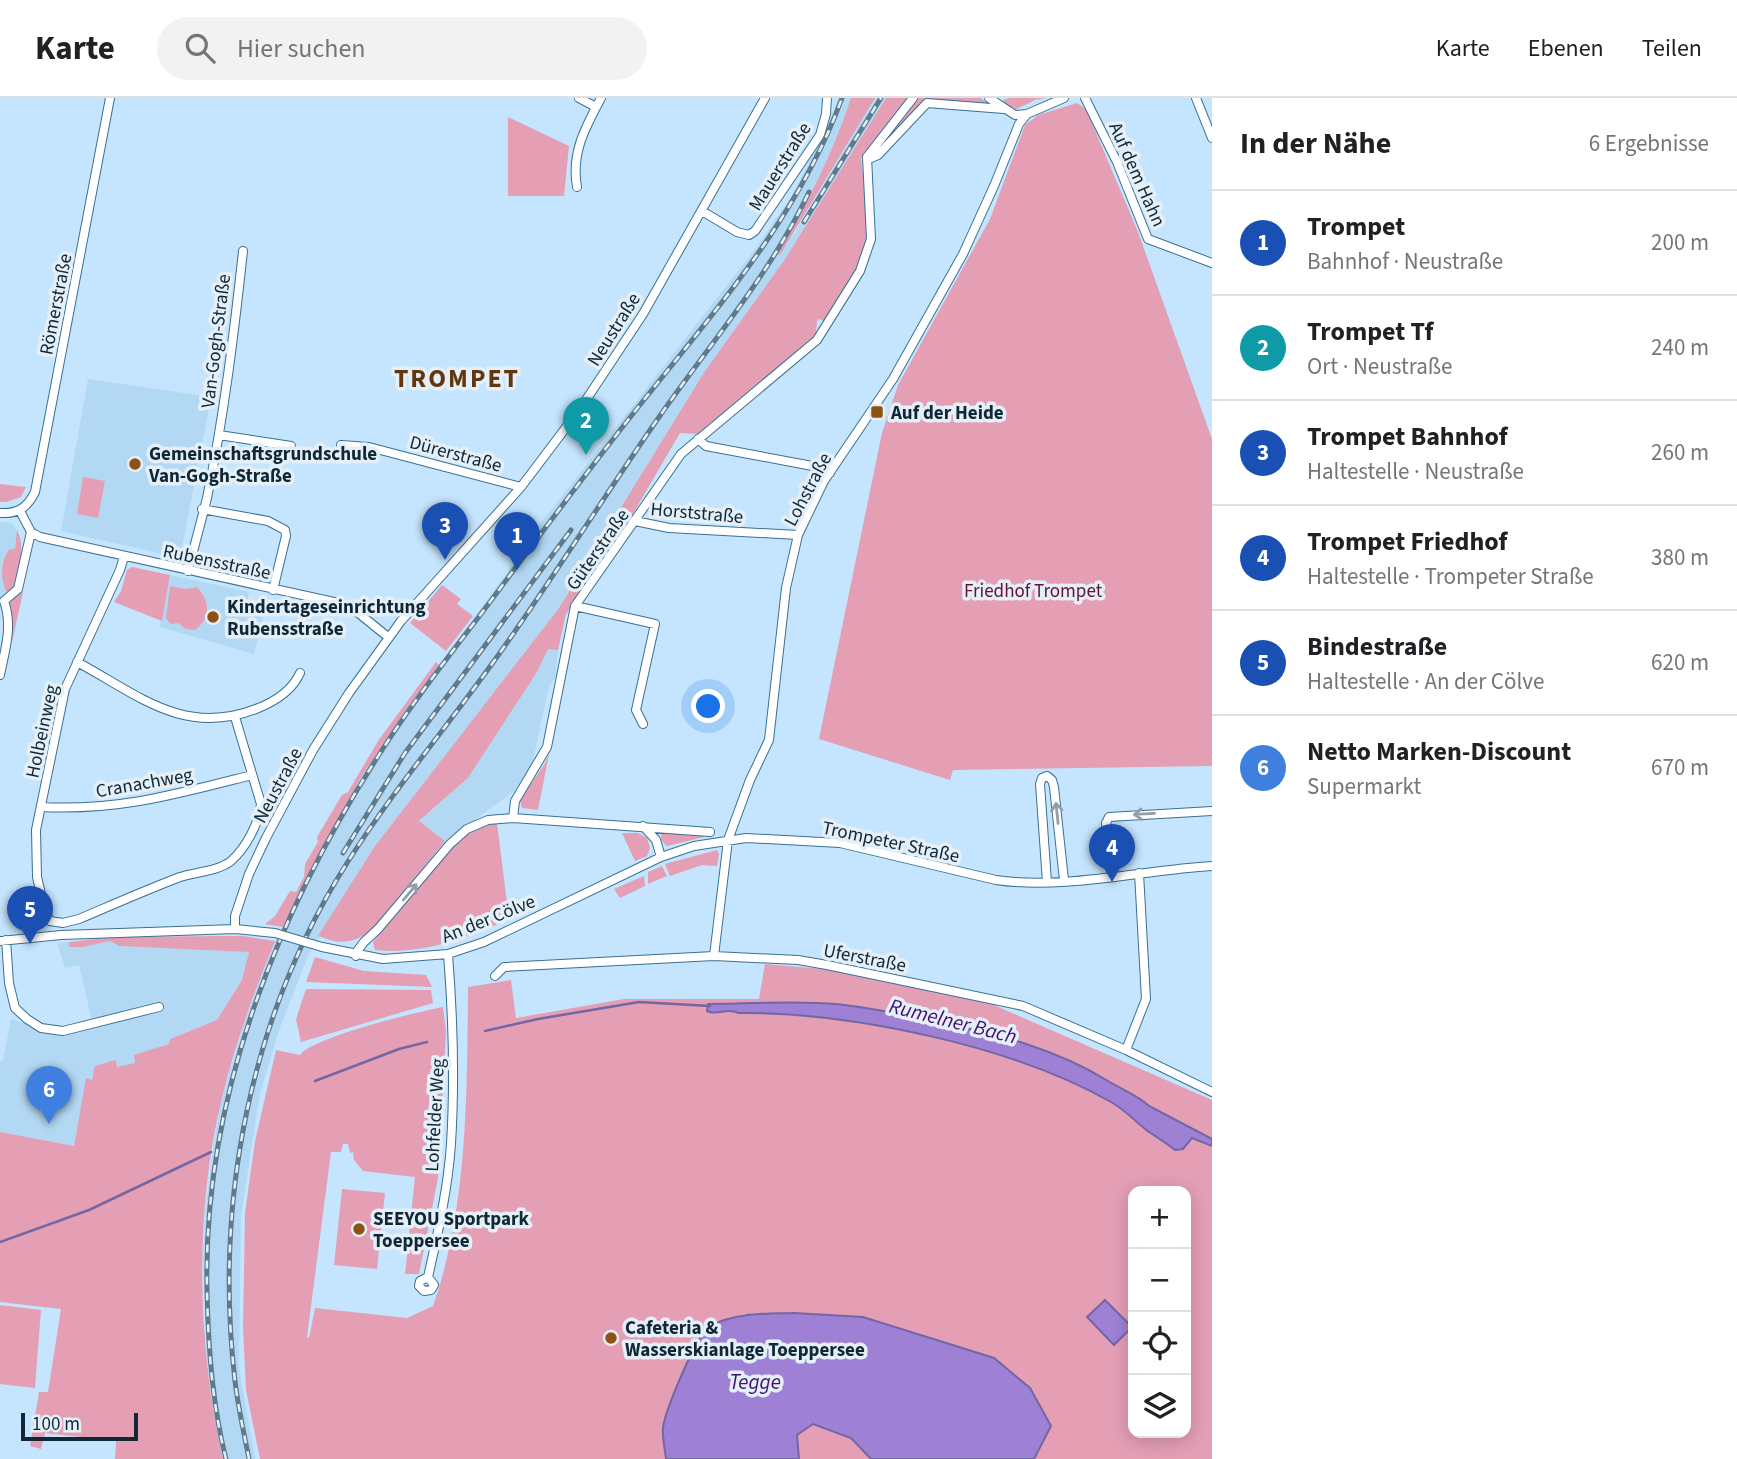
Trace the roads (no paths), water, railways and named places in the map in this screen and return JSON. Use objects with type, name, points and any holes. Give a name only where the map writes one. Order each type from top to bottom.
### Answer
[{"type":"street","name":"Römerstraße","points":[[20,511],[29,504],[35,492],[47,439],[110,98]]},
{"type":"street","points":[[579,98],[596,107]]},
{"type":"street","points":[[577,187],[574,172],[579,142],[601,98]]},
{"type":"street","name":"Neustraße","points":[[235,929],[235,916],[251,871],[313,750],[388,637],[522,487],[580,409],[629,336],[765,98]]},
{"type":"street","name":"Mauerstraße","points":[[702,211],[737,232],[749,235],[755,232],[820,135],[824,126],[827,98]]},
{"type":"street","points":[[867,157],[913,98]]},
{"type":"street","points":[[989,98],[1015,115],[1027,114],[1064,98]]},
{"type":"street","name":"Auf dem Hahn","points":[[1086,98],[1118,162],[1148,239],[1212,263]]},
{"type":"street","points":[[1196,98],[1212,138]]},
{"type":"street","points":[[867,157],[878,155],[922,107],[930,102],[1004,109]]},
{"type":"street","name":"Lohstraße","points":[[714,956],[728,840],[750,780],[769,740],[786,588],[798,536],[830,473],[893,379],[963,254],[1019,124],[1027,114]]},
{"type":"street","name":"Güterstraße","points":[[513,818],[514,801],[547,747],[575,606],[681,454],[817,340],[860,271],[871,239],[867,157]]},
{"type":"street","name":"Van-Gogh-Straße","points":[[188,571],[219,435],[233,344],[243,251]]},
{"type":"street","name":"Van-Gogh-Straße","points":[[219,435],[290,446]]},
{"type":"street","points":[[698,439],[706,446],[823,468],[830,473]]},
{"type":"street","name":"Dürerstraße","points":[[341,444],[369,447],[522,487]]},
{"type":"street","points":[[202,509],[268,521],[285,530],[274,590]]},
{"type":"street","points":[[0,513],[20,511],[31,532],[18,589],[4,601],[9,621],[0,675]]},
{"type":"street","name":"Horststraße","points":[[635,521],[669,528],[798,536]]},
{"type":"street","name":"Rubensstraße","points":[[31,532],[40,537],[124,557],[351,607],[388,637]]},
{"type":"street","name":"Holbeinweg","points":[[124,557],[65,688],[36,830],[36,866],[40,895],[50,921],[63,923],[79,919],[181,876],[229,863],[243,846],[260,815],[261,804],[251,775]]},
{"type":"street","points":[[575,606],[655,624],[636,710],[643,724]]},
{"type":"street","points":[[77,662],[149,705],[180,715],[235,717],[271,703],[296,683],[300,673]]},
{"type":"street","points":[[235,717],[251,775]]},
{"type":"street","name":"Cranachweg","points":[[41,807],[76,809],[141,803],[251,775]]},
{"type":"street","points":[[1047,882],[1040,784],[1042,778],[1047,776],[1054,786],[1064,880]]},
{"type":"street","points":[[1112,876],[1106,823],[1109,817],[1212,811]]},
{"type":"street","points":[[356,956],[364,942],[450,844],[467,829],[488,820],[513,818],[710,832]]},
{"type":"street","points":[[643,826],[656,840],[661,857]]},
{"type":"street","name":"Trompeter Straße","points":[[728,840],[755,838],[840,843],[1017,883],[1212,866]]},
{"type":"street","name":"An der Cölve","points":[[3,940],[61,935],[235,929],[275,933],[356,956],[400,959],[447,954],[484,942],[661,857],[694,846],[728,840]]},
{"type":"street","points":[[1126,1050],[1146,999],[1139,873]]},
{"type":"street","points":[[3,940],[15,1008],[41,1028],[63,1031],[159,1007]]},
{"type":"street","name":"Lohfelder Weg","points":[[428,1277],[440,1224],[451,1145],[453,1031],[447,954]]},
{"type":"street","name":"Uferstraße","points":[[495,976],[504,967],[714,956],[798,960],[1023,1006],[1126,1050],[1212,1092]]},
{"type":"water","points":[[708,1004],[836,1004],[903,1015],[1007,1038],[1088,1070],[1212,1139],[1212,1146],[1192,1138],[1183,1149],[1175,1150],[1111,1102],[1027,1064],[980,1049],[880,1026],[830,1019],[730,1011],[715,1013],[707,1011]]},
{"type":"water","points":[[1105,1300],[1128,1323],[1128,1331],[1114,1345],[1087,1317]]},
{"type":"water","name":"Tegge","points":[[794,1313],[863,1317],[994,1358],[1030,1388],[1051,1426],[1034,1459],[871,1459],[851,1438],[813,1424],[797,1435],[799,1459],[666,1459],[663,1431],[665,1418],[683,1372],[704,1332],[710,1326],[730,1318]]},
{"type":"waterway","points":[[485,1031],[639,1002],[710,1006]]},
{"type":"waterway","points":[[315,1081],[399,1049],[427,1042]]},
{"type":"waterway","points":[[0,1242],[89,1210],[211,1152]]},
{"type":"railway","points":[[226,1459],[217,1417],[210,1353],[207,1289],[209,1216],[218,1144],[234,1073],[255,1004],[282,936],[313,870],[348,806],[398,726],[574,489],[748,267],[801,186],[842,98]]},
{"type":"railway","points":[[804,222],[881,98]]},
{"type":"railway","points":[[249,1459],[235,1381],[230,1313],[230,1246],[236,1178],[247,1112],[263,1047],[286,983],[313,922],[365,835],[504,647],[657,420],[738,309],[776,252],[809,192]]},
{"type":"railway","points":[[343,853],[405,753],[571,530]]},
{"type":"place","name":"Auf der Heide","points":[[877,412]]},
{"type":"place","name":"Trompet Tf","points":[[586,455]]},
{"type":"place","name":"Gemeinschaftsgrundschule Van-Gogh-Straße","points":[[135,464]]},
{"type":"place","name":"Trompet Bahnhof","points":[[445,560]]},
{"type":"place","name":"Trompet","points":[[517,570]]},
{"type":"place","name":"Kindertageseinrichtung Rubensstraße","points":[[213,617]]},
{"type":"place","name":"Trompet Friedhof","points":[[1112,882]]},
{"type":"place","name":"Bindestraße","points":[[30,944]]},
{"type":"place","name":"Netto Marken-Discount","points":[[49,1124]]},
{"type":"place","name":"SEEYOU Sportpark Toeppersee","points":[[359,1229]]},
{"type":"place","name":"Cafeteria & Wasserskianlage Toeppersee","points":[[611,1338]]},
{"type":"district","name":"TROMPET","points":[[457,378]]},
{"type":"park label","name":"Friedhof Trompet","points":[[1033,590]]},
{"type":"water label","name":"Rumelner Bach","points":[[953,1021]]}]
